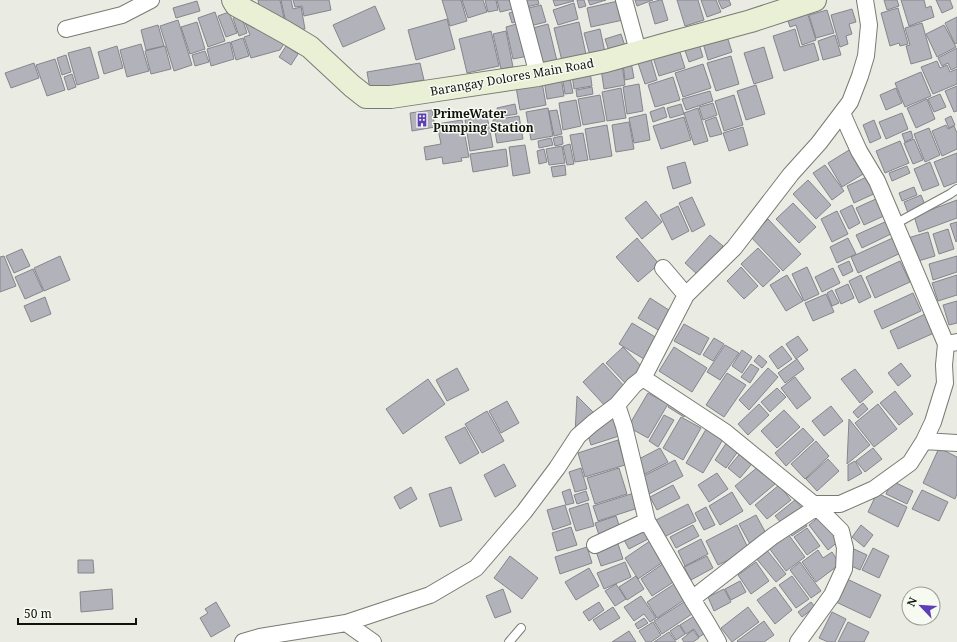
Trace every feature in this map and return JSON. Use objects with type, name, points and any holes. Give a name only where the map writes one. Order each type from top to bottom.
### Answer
[{"type":"street","points":[[66,29],[122,15],[151,0]]},
{"type":"street","name":"Barangay Dolores Main Road","points":[[233,0],[236,5],[285,32],[310,48],[366,97],[391,97],[538,76],[606,61],[751,22],[815,0]]},
{"type":"street","points":[[518,0],[538,76]]},
{"type":"street","points":[[624,0],[638,52]]},
{"type":"street","points":[[242,642],[260,637],[346,623],[430,595],[476,568],[524,512],[557,468],[578,436],[617,405],[634,385],[643,378],[686,295],[734,248],[791,174],[819,143],[850,102],[866,56],[869,25],[865,0]]},
{"type":"street","points":[[692,599],[773,536],[815,506],[840,504],[874,488],[910,463],[924,441],[933,422],[944,382],[944,365],[952,343],[895,224],[877,181],[859,151],[842,113]]},
{"type":"street","points":[[663,268],[686,295]]},
{"type":"street","points":[[643,378],[725,432],[815,506],[841,532],[845,548],[844,569],[832,595],[798,642]]},
{"type":"street","points":[[617,405],[624,426],[647,521],[718,642]]},
{"type":"street","points":[[924,441],[957,443]]},
{"type":"street","points":[[595,545],[647,521]]},
{"type":"street","points":[[346,623],[373,642]]},
{"type":"lane","points":[[895,224],[957,189]]},
{"type":"lane","points":[[509,642],[521,628]]},
{"type":"building","points":[[258,0],[280,0],[284,18],[276,20],[260,10]]},
{"type":"building","points":[[281,0],[291,0],[293,9],[301,7],[305,29],[299,30],[286,23]]},
{"type":"building","points":[[293,0],[329,0],[331,10],[304,16],[302,6],[295,7]]},
{"type":"building","points":[[442,0],[461,0],[467,21],[450,26]]},
{"type":"building","points":[[462,0],[483,0],[487,12],[468,18]]},
{"type":"building","points":[[485,0],[496,0],[498,10],[488,12]]},
{"type":"building","points":[[497,0],[515,0],[517,8],[500,12]]},
{"type":"building","points":[[520,0],[538,0],[539,4],[522,8]]},
{"type":"building","points":[[553,0],[573,0],[574,1],[555,6]]},
{"type":"building","points":[[577,0],[584,0],[586,6],[579,8]]},
{"type":"building","points":[[588,0],[606,0],[590,5]]},
{"type":"building","points":[[635,0],[653,0],[637,6]]},
{"type":"building","points":[[662,0],[668,20],[655,24],[649,3]]},
{"type":"building","points":[[677,0],[698,0],[704,20],[685,26]]},
{"type":"building","points":[[701,0],[716,0],[721,12],[707,17]]},
{"type":"building","points":[[718,0],[729,0],[731,5],[722,9]]},
{"type":"building","points":[[884,0],[897,0],[899,6],[887,10]]},
{"type":"building","points":[[901,0],[924,0],[926,8],[931,6],[934,17],[909,26]]},
{"type":"building","points":[[936,0],[950,0],[953,8],[942,13]]},
{"type":"building","points":[[197,1],[200,11],[176,18],[173,8]]},
{"type":"building","points":[[618,1],[623,20],[591,27],[587,8]]},
{"type":"building","points":[[574,3],[578,19],[558,25],[553,10]]},
{"type":"building","points":[[541,5],[546,22],[530,26],[525,9]]},
{"type":"building","points":[[375,6],[385,29],[343,47],[333,25]]},
{"type":"building","points":[[898,8],[908,44],[900,46],[899,43],[890,46],[881,13]]},
{"type":"building","points":[[806,9],[816,40],[802,45],[796,25],[790,27],[786,15]]},
{"type":"building","points":[[852,9],[856,22],[849,24],[852,34],[846,36],[848,44],[840,47],[831,15]]},
{"type":"building","points":[[518,10],[520,20],[512,23],[509,13]]},
{"type":"building","points":[[827,10],[834,33],[816,38],[809,15]]},
{"type":"building","points":[[215,12],[225,41],[208,47],[198,18]]},
{"type":"building","points":[[229,12],[237,33],[226,37],[218,16]]},
{"type":"building","points":[[241,15],[247,33],[239,36],[233,18]]},
{"type":"building","points":[[957,17],[957,43],[955,44],[945,23]]},
{"type":"building","points":[[447,19],[455,49],[416,60],[408,30]]},
{"type":"building","points":[[178,20],[192,65],[174,71],[160,26]]},
{"type":"building","points":[[244,20],[285,42],[280,50],[251,58],[244,37],[250,35]]},
{"type":"building","points":[[197,22],[205,49],[190,54],[181,27]]},
{"type":"building","points":[[579,22],[587,59],[563,65],[554,28]]},
{"type":"building","points":[[520,23],[528,56],[513,59],[506,27]]},
{"type":"building","points":[[922,23],[932,58],[911,64],[906,46],[910,45],[905,28]]},
{"type":"building","points":[[548,24],[557,61],[538,66],[529,29]]},
{"type":"building","points":[[158,25],[164,46],[146,50],[141,30]]},
{"type":"building","points":[[944,25],[956,47],[937,57],[926,34]]},
{"type":"building","points":[[600,29],[605,52],[590,56],[584,33]]},
{"type":"building","points":[[795,29],[800,47],[814,43],[819,60],[784,71],[773,36]]},
{"type":"building","points":[[491,31],[499,66],[467,73],[459,39]]},
{"type":"building","points":[[506,31],[513,67],[501,69],[493,34]]},
{"type":"building","points":[[726,33],[732,52],[708,60],[702,40]]},
{"type":"building","points":[[621,34],[625,46],[609,51],[605,39]]},
{"type":"building","points":[[835,35],[841,55],[823,60],[818,41]]},
{"type":"building","points":[[243,38],[249,56],[236,60],[231,42]]},
{"type":"building","points":[[698,41],[703,57],[689,62],[683,45]]},
{"type":"building","points":[[230,42],[234,59],[211,66],[207,49]]},
{"type":"building","points":[[141,44],[149,71],[127,77],[120,50]]},
{"type":"building","points":[[117,46],[123,68],[104,74],[98,52]]},
{"type":"building","points":[[165,46],[171,69],[151,74],[145,51]]},
{"type":"building","points":[[286,46],[298,54],[291,65],[279,57]]},
{"type":"building","points":[[678,46],[685,68],[659,76],[652,54]]},
{"type":"building","points":[[90,47],[99,78],[77,85],[68,53]]},
{"type":"building","points":[[764,47],[773,78],[754,84],[744,53]]},
{"type":"building","points":[[957,48],[957,67],[951,70],[948,63],[942,66],[938,58]]},
{"type":"building","points":[[205,51],[209,62],[195,66],[192,55]]},
{"type":"building","points":[[66,55],[71,72],[62,75],[57,58]]},
{"type":"building","points":[[650,56],[657,80],[645,84],[637,60]]},
{"type":"building","points":[[731,56],[739,84],[716,91],[707,63]]},
{"type":"building","points":[[55,59],[65,90],[47,96],[36,65]]},
{"type":"building","points":[[937,61],[940,68],[947,65],[950,72],[957,69],[957,84],[933,94],[921,67]]},
{"type":"building","points":[[631,62],[634,78],[625,80],[623,64]]},
{"type":"building","points":[[34,63],[39,78],[11,88],[5,73]]},
{"type":"building","points":[[420,63],[424,80],[370,89],[367,72]]},
{"type":"building","points":[[703,64],[711,88],[683,97],[675,73]]},
{"type":"building","points":[[622,65],[625,85],[604,89],[601,69]]},
{"type":"building","points":[[590,71],[592,86],[574,89],[572,75]]},
{"type":"building","points":[[921,72],[931,96],[905,107],[895,83]]},
{"type":"building","points":[[72,74],[76,87],[68,90],[64,77]]},
{"type":"building","points":[[569,74],[573,93],[565,94],[562,75]]},
{"type":"building","points":[[561,77],[564,96],[547,99],[544,80]]},
{"type":"building","points":[[673,77],[680,100],[655,107],[648,85]]},
{"type":"building","points":[[542,82],[546,105],[520,110],[516,87]]},
{"type":"building","points":[[639,84],[643,111],[627,114],[623,87]]},
{"type":"building","points":[[756,85],[765,114],[746,120],[737,91]]},
{"type":"building","points":[[957,86],[957,111],[954,112],[945,91]]},
{"type":"building","points":[[592,87],[593,94],[577,97],[576,90]]},
{"type":"building","points":[[621,88],[626,118],[607,121],[602,92]]},
{"type":"building","points":[[896,88],[902,103],[886,110],[880,95]]},
{"type":"building","points":[[710,91],[713,101],[686,110],[682,99]]},
{"type":"building","points":[[940,94],[946,107],[934,112],[928,99]]},
{"type":"building","points":[[600,95],[605,121],[583,125],[578,99]]},
{"type":"building","points":[[734,95],[743,125],[724,131],[715,101]]},
{"type":"building","points":[[927,99],[935,119],[916,128],[907,108]]},
{"type":"building","points":[[576,100],[581,126],[563,130],[559,103]]},
{"type":"building","points":[[713,103],[717,115],[703,120],[699,107]]},
{"type":"building","points":[[515,104],[517,114],[498,117],[497,108]]},
{"type":"building","points":[[681,104],[684,114],[670,118],[667,108]]},
{"type":"building","points":[[664,107],[667,117],[653,122],[650,112]]},
{"type":"building","points":[[548,108],[553,136],[531,140],[526,112]]},
{"type":"building","points":[[698,108],[708,141],[694,145],[684,113]]},
{"type":"building","name":"PrimeWater Pumping Station","points":[[432,110],[435,127],[412,131],[410,113]]},
{"type":"building","points":[[557,110],[562,134],[554,136],[549,111]]},
{"type":"building","points":[[902,113],[908,129],[886,139],[879,122]]},
{"type":"building","points":[[646,114],[650,140],[634,143],[629,118]]},
{"type":"building","points":[[487,116],[493,147],[470,151],[465,120]]},
{"type":"building","points":[[519,116],[523,139],[497,143],[493,120]]},
{"type":"building","points":[[951,116],[955,125],[949,128],[945,119]]},
{"type":"building","points":[[684,117],[691,140],[661,149],[653,126]]},
{"type":"building","points":[[716,117],[722,134],[710,137],[705,121]]},
{"type":"building","points":[[462,120],[469,157],[461,158],[462,161],[443,164],[442,157],[426,160],[424,147],[441,144],[437,124]]},
{"type":"building","points":[[874,120],[881,138],[870,143],[863,125]]},
{"type":"building","points":[[629,122],[634,149],[616,152],[612,125]]},
{"type":"building","points":[[607,125],[612,156],[590,160],[585,129]]},
{"type":"building","points":[[946,125],[948,129],[954,126],[957,133],[957,149],[942,156],[932,131]]},
{"type":"building","points":[[743,127],[748,145],[729,151],[723,133]]},
{"type":"building","points":[[929,128],[940,155],[925,162],[914,134]]},
{"type":"building","points":[[911,131],[913,138],[905,142],[902,134]]},
{"type":"building","points":[[583,133],[588,160],[575,162],[570,135]]},
{"type":"building","points":[[562,136],[563,144],[555,146],[553,138]]},
{"type":"building","points":[[551,138],[553,145],[539,148],[538,141]]},
{"type":"building","points":[[914,139],[923,160],[913,164],[904,143]]},
{"type":"building","points":[[900,141],[909,163],[885,173],[876,151]]},
{"type":"building","points":[[570,144],[574,164],[567,165],[563,146]]},
{"type":"building","points":[[525,145],[530,173],[513,176],[509,147]]},
{"type":"building","points":[[562,146],[565,163],[549,165],[546,149]]},
{"type":"building","points":[[854,147],[868,171],[842,187],[828,163]]},
{"type":"building","points":[[506,149],[508,166],[473,172],[470,154]]},
{"type":"building","points":[[544,149],[547,162],[539,164],[537,151]]},
{"type":"building","points":[[957,153],[957,182],[944,187],[934,162]]},
{"type":"building","points":[[685,162],[691,183],[673,189],[667,167]]},
{"type":"building","points":[[930,162],[939,185],[923,191],[914,169]]},
{"type":"building","points":[[565,165],[566,175],[553,177],[551,167]]},
{"type":"building","points":[[825,165],[844,191],[832,200],[813,173]]},
{"type":"building","points":[[907,166],[910,173],[892,181],[889,173]]},
{"type":"building","points":[[871,175],[878,192],[854,203],[847,186]]},
{"type":"building","points":[[808,180],[831,205],[816,219],[793,194]]},
{"type":"building","points":[[914,187],[917,195],[902,201],[899,193]]},
{"type":"building","points":[[921,195],[925,205],[908,213],[904,202]]},
{"type":"building","points":[[692,197],[705,225],[692,232],[679,203]]},
{"type":"building","points":[[878,198],[886,215],[864,225],[856,208]]},
{"type":"building","points":[[957,200],[957,218],[919,232],[914,216]]},
{"type":"building","points":[[646,201],[662,222],[642,239],[625,218]]},
{"type":"building","points":[[793,203],[816,227],[799,243],[776,219]]},
{"type":"building","points":[[852,205],[860,223],[849,229],[840,211]]},
{"type":"building","points":[[678,206],[689,231],[672,240],[660,215]]},
{"type":"building","points":[[837,211],[848,234],[832,242],[821,219]]},
{"type":"building","points":[[768,219],[801,254],[783,271],[750,236]]},
{"type":"building","points":[[887,221],[893,233],[862,248],[856,235]]},
{"type":"building","points":[[957,222],[957,241],[956,242],[950,224]]},
{"type":"building","points":[[948,229],[954,249],[939,254],[933,234]]},
{"type":"building","points":[[928,232],[935,256],[915,262],[908,238]]},
{"type":"building","points":[[710,235],[723,246],[698,275],[685,263]]},
{"type":"building","points":[[897,236],[905,251],[858,273],[851,257]]},
{"type":"building","points":[[637,238],[659,264],[638,282],[616,257]]},
{"type":"building","points":[[848,238],[856,254],[837,263],[830,247]]},
{"type":"building","points":[[758,248],[780,271],[763,287],[741,264]]},
{"type":"building","points":[[22,249],[30,266],[14,273],[6,256]]},
{"type":"building","points":[[4,256],[16,286],[0,292],[0,257]]},
{"type":"building","points":[[60,256],[70,280],[44,291],[34,268]]},
{"type":"building","points":[[957,256],[957,272],[933,280],[929,264]]},
{"type":"building","points":[[849,261],[853,271],[843,276],[838,266]]},
{"type":"building","points":[[900,261],[910,282],[875,298],[866,277]]},
{"type":"building","points":[[741,267],[758,286],[744,299],[727,281]]},
{"type":"building","points":[[807,267],[819,294],[804,301],[792,274]]},
{"type":"building","points":[[833,268],[840,283],[822,292],[815,277]]},
{"type":"building","points":[[33,269],[43,291],[25,299],[15,277]]},
{"type":"building","points":[[787,275],[803,301],[786,311],[770,285]]},
{"type":"building","points":[[861,275],[871,297],[859,303],[849,281]]},
{"type":"building","points":[[957,275],[957,295],[938,301],[932,283]]},
{"type":"building","points":[[848,284],[854,298],[841,304],[835,290]]},
{"type":"building","points":[[832,290],[839,303],[832,306],[827,293]]},
{"type":"building","points":[[913,293],[921,311],[882,329],[874,311]]},
{"type":"building","points":[[826,294],[834,312],[813,321],[805,303]]},
{"type":"building","points":[[45,297],[51,314],[31,322],[24,306]]},
{"type":"building","points":[[650,298],[672,312],[660,331],[638,318]]},
{"type":"building","points":[[957,301],[957,323],[949,325],[943,305]]},
{"type":"building","points":[[925,314],[934,333],[898,349],[890,331]]},
{"type":"building","points":[[632,323],[662,341],[649,362],[619,344]]},
{"type":"building","points":[[684,324],[709,338],[700,355],[674,341]]},
{"type":"building","points":[[798,336],[808,350],[796,359],[786,344]]},
{"type":"building","points":[[714,338],[724,344],[713,361],[703,355]]},
{"type":"building","points":[[725,345],[739,353],[720,380],[707,372]]},
{"type":"building","points":[[782,346],[792,359],[778,369],[769,356]]},
{"type":"building","points":[[623,347],[644,369],[627,385],[606,363]]},
{"type":"building","points":[[674,347],[707,368],[692,392],[659,371]]},
{"type":"building","points":[[742,350],[752,357],[742,373],[732,366]]},
{"type":"building","points":[[759,355],[767,362],[762,368],[754,361]]},
{"type":"building","points":[[797,359],[804,369],[785,383],[778,373]]},
{"type":"building","points":[[603,363],[626,388],[606,407],[583,382]]},
{"type":"building","points":[[901,363],[911,376],[898,386],[888,373]]},
{"type":"building","points":[[751,364],[759,369],[750,383],[741,377]]},
{"type":"building","points":[[457,368],[469,390],[447,401],[436,380]]},
{"type":"building","points":[[768,368],[778,377],[749,410],[739,400]]},
{"type":"building","points":[[855,369],[873,392],[860,403],[841,379]]},
{"type":"building","points":[[727,373],[746,385],[724,417],[706,405]]},
{"type":"building","points":[[795,377],[811,398],[797,409],[781,388]]},
{"type":"building","points":[[428,379],[445,404],[403,434],[386,409]]},
{"type":"building","points":[[777,388],[786,397],[770,412],[761,402]]},
{"type":"building","points":[[895,391],[913,414],[899,425],[880,403]]},
{"type":"building","points":[[648,393],[668,404],[648,438],[628,427]]},
{"type":"building","points":[[577,396],[595,414],[575,434]]},
{"type":"building","points":[[672,400],[689,409],[684,417],[668,407]]},
{"type":"building","points":[[507,401],[519,423],[501,433],[489,411]]},
{"type":"building","points":[[863,403],[868,409],[858,418],[853,412]]},
{"type":"building","points":[[759,404],[769,415],[748,435],[738,424]]},
{"type":"building","points":[[878,404],[897,429],[874,447],[855,423]]},
{"type":"building","points":[[831,406],[843,421],[824,436],[812,421]]},
{"type":"building","points":[[784,410],[800,427],[777,448],[761,431]]},
{"type":"building","points":[[487,411],[504,441],[482,453],[465,424]]},
{"type":"building","points":[[616,414],[619,436],[591,445],[587,432]]},
{"type":"building","points":[[664,415],[674,420],[658,447],[649,441]]},
{"type":"building","points":[[681,417],[701,428],[683,460],[663,448]]},
{"type":"building","points":[[849,419],[870,445],[847,464]]},
{"type":"building","points":[[708,426],[725,436],[703,473],[686,463]]},
{"type":"building","points":[[465,427],[479,453],[460,464],[445,437]]},
{"type":"building","points":[[803,428],[814,440],[786,466],[775,453]]},
{"type":"building","points":[[618,440],[625,465],[585,477],[578,453]]},
{"type":"building","points":[[816,441],[829,456],[805,479],[791,464]]},
{"type":"building","points":[[727,442],[739,450],[726,468],[715,460]]},
{"type":"building","points":[[660,448],[668,462],[645,474],[637,460]]},
{"type":"building","points":[[873,448],[882,459],[865,472],[856,461]]},
{"type":"building","points":[[939,448],[957,457],[957,494],[955,499],[923,483]]},
{"type":"building","points":[[743,450],[755,460],[740,478],[728,468]]},
{"type":"building","points":[[828,459],[839,471],[817,491],[806,479]]},
{"type":"building","points":[[675,460],[683,476],[649,494],[640,478]]},
{"type":"building","points":[[855,461],[862,473],[848,481],[848,465]]},
{"type":"building","points":[[504,464],[516,486],[495,497],[484,475]]},
{"type":"building","points":[[759,466],[775,484],[750,505],[735,486]]},
{"type":"building","points":[[581,468],[587,489],[575,492],[569,472]]},
{"type":"building","points":[[619,468],[627,494],[595,504],[587,478]]},
{"type":"building","points":[[717,473],[728,489],[709,502],[698,485]]},
{"type":"building","points":[[892,481],[913,491],[907,504],[886,494]]},
{"type":"building","points":[[673,485],[680,498],[657,510],[650,497]]},
{"type":"building","points":[[779,485],[791,500],[767,519],[755,505]]},
{"type":"building","points":[[411,487],[417,499],[400,509],[394,497]]},
{"type":"building","points":[[451,487],[462,520],[440,527],[429,494]]},
{"type":"building","points":[[570,489],[574,503],[566,505],[562,492]]},
{"type":"building","points":[[922,490],[948,502],[939,521],[912,509]]},
{"type":"building","points":[[586,491],[589,500],[577,504],[574,495]]},
{"type":"building","points":[[732,492],[743,511],[720,525],[709,506]]},
{"type":"building","points":[[634,493],[638,508],[598,521],[593,506]]},
{"type":"building","points":[[877,493],[907,507],[898,527],[868,512]]},
{"type":"building","points":[[795,500],[802,508],[783,525],[775,516]]},
{"type":"building","points":[[588,503],[594,526],[576,531],[569,509]]},
{"type":"building","points":[[688,504],[696,521],[664,537],[656,520]]},
{"type":"building","points":[[565,505],[571,524],[553,530],[547,510]]},
{"type":"building","points":[[706,507],[715,525],[704,530],[695,513]]},
{"type":"building","points":[[756,515],[768,537],[751,546],[739,524]]},
{"type":"building","points":[[821,515],[840,540],[828,550],[809,525]]},
{"type":"building","points":[[616,516],[620,528],[599,535],[595,523]]},
{"type":"building","points":[[803,520],[807,526],[792,536],[789,531]]},
{"type":"building","points":[[693,525],[699,536],[676,548],[670,537]]},
{"type":"building","points":[[737,525],[749,550],[718,565],[706,541]]},
{"type":"building","points":[[861,525],[873,535],[864,547],[852,537]]},
{"type":"building","points":[[645,526],[650,538],[629,549],[623,538]]},
{"type":"building","points":[[571,527],[577,545],[557,551],[552,533]]},
{"type":"building","points":[[807,528],[820,546],[807,555],[794,537]]},
{"type":"building","points":[[788,534],[805,557],[786,571],[769,548]]},
{"type":"building","points":[[701,539],[708,554],[685,566],[678,551]]},
{"type":"building","points":[[617,541],[623,559],[601,566],[595,548]]},
{"type":"building","points":[[650,541],[663,562],[638,579],[625,558]]},
{"type":"building","points":[[587,547],[592,563],[560,574],[555,557]]},
{"type":"building","points":[[873,548],[889,556],[879,578],[862,570]]},
{"type":"building","points":[[766,549],[786,574],[776,582],[755,557]]},
{"type":"building","points":[[854,549],[867,555],[860,570],[847,564]]},
{"type":"building","points":[[818,550],[823,558],[832,552],[840,564],[816,582],[802,562]]},
{"type":"building","points":[[510,556],[538,578],[522,599],[494,578]]},
{"type":"building","points":[[707,556],[713,568],[691,580],[684,567]]},
{"type":"building","points":[[78,560],[93,560],[94,573],[78,573]]},
{"type":"building","points":[[625,562],[631,577],[604,589],[597,573]]},
{"type":"building","points":[[756,562],[769,581],[751,594],[738,575]]},
{"type":"building","points":[[800,562],[821,591],[811,598],[790,570]]},
{"type":"building","points":[[664,563],[675,581],[652,596],[641,579]]},
{"type":"building","points":[[589,568],[599,586],[576,600],[565,582]]},
{"type":"building","points":[[636,576],[644,589],[627,600],[619,587]]},
{"type":"building","points":[[792,576],[809,599],[796,608],[779,585]]},
{"type":"building","points":[[847,579],[881,595],[870,618],[836,602]]},
{"type":"building","points":[[740,581],[746,592],[731,600],[725,589]]},
{"type":"building","points":[[677,582],[687,598],[657,618],[647,602]]},
{"type":"building","points":[[616,584],[626,599],[615,606],[605,591]]},
{"type":"building","points":[[775,587],[792,610],[775,624],[757,600]]},
{"type":"building","points":[[112,589],[113,609],[81,612],[80,592]]},
{"type":"building","points":[[503,589],[511,612],[495,618],[486,596]]},
{"type":"building","points":[[724,589],[731,602],[714,611],[708,597]]},
{"type":"building","points":[[641,596],[656,618],[650,622],[644,614],[634,621],[624,607]]},
{"type":"building","points":[[687,600],[695,612],[662,634],[654,621]]},
{"type":"building","points":[[216,602],[230,626],[211,637],[200,618],[208,613],[205,609]]},
{"type":"building","points":[[599,602],[604,610],[589,621],[583,612]]},
{"type":"building","points":[[811,602],[815,607],[802,617],[798,612]]},
{"type":"building","points":[[613,607],[620,618],[600,630],[593,620]]},
{"type":"building","points":[[748,607],[759,622],[732,642],[721,628]]},
{"type":"building","points":[[832,612],[846,619],[835,642],[828,642],[819,638]]},
{"type":"building","points":[[696,615],[707,632],[699,637],[694,629],[686,634],[680,625]]},
{"type":"building","points":[[644,618],[648,623],[638,629],[635,624]]},
{"type":"building","points":[[764,621],[774,635],[764,642],[737,641]]},
{"type":"building","points":[[653,622],[661,635],[651,642],[646,642],[639,631]]},
{"type":"building","points":[[848,622],[869,632],[864,642],[838,642]]},
{"type":"building","points":[[679,625],[685,634],[676,640],[670,631]]},
{"type":"building","points":[[693,630],[699,638],[693,642],[684,642],[682,639]]},
{"type":"building","points":[[629,631],[636,642],[612,642]]},
{"type":"building","points":[[669,632],[676,642],[654,642]]},
{"type":"place","name":"PrimeWater Pumping Station","points":[[422,120]]}]
